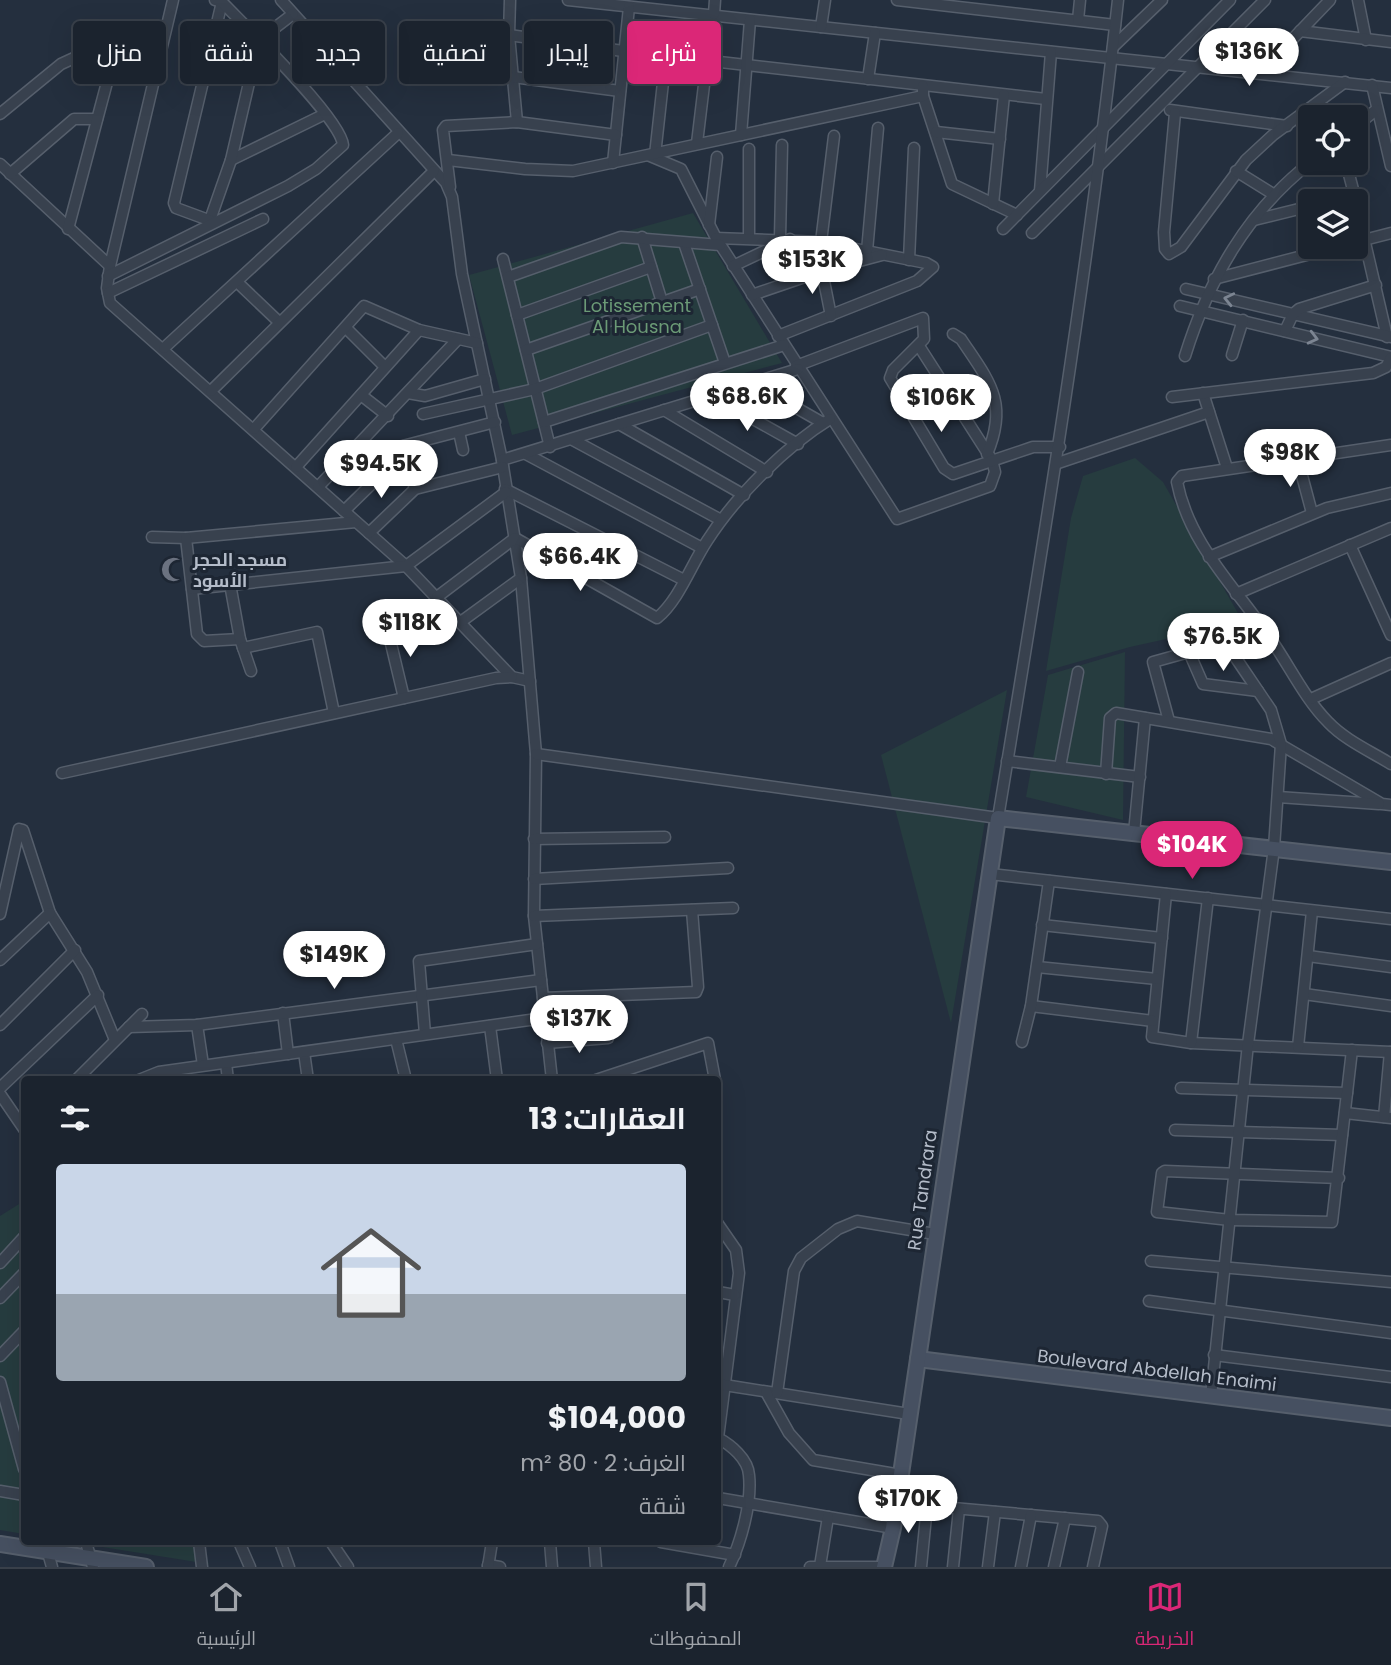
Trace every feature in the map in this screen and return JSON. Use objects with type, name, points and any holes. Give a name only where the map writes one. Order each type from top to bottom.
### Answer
[{"type":"street","points":[[166,26],[173,0]]},
{"type":"street","points":[[281,0],[450,192]]},
{"type":"street","points":[[509,21],[510,0]]},
{"type":"street","points":[[568,0],[1051,52],[1112,52],[1165,65],[1391,88]]},
{"type":"street","points":[[714,14],[715,0]]},
{"type":"street","points":[[821,27],[825,0]]},
{"type":"street","points":[[897,0],[1115,26]]},
{"type":"street","points":[[1078,20],[1080,0]]},
{"type":"street","points":[[998,818],[1058,463],[1104,127],[1118,0]]},
{"type":"street","points":[[1112,52],[1161,0]]},
{"type":"street","points":[[1003,229],[1230,0]]},
{"type":"street","points":[[1032,233],[1265,0]]},
{"type":"street","points":[[1358,0],[1366,40]]},
{"type":"street","points":[[219,1],[240,21]]},
{"type":"street","points":[[212,221],[176,208],[174,202],[219,1]]},
{"type":"street","points":[[1260,74],[1324,2]]},
{"type":"street","points":[[613,163],[629,7]]},
{"type":"street","points":[[278,25],[293,14]]},
{"type":"street","points":[[741,135],[751,20]]},
{"type":"street","points":[[1300,31],[1391,42]]},
{"type":"street","points":[[868,79],[875,33]]},
{"type":"street","points":[[510,35],[627,51]]},
{"type":"street","points":[[510,46],[517,122]]},
{"type":"street","points":[[1040,191],[1051,52]]},
{"type":"street","points":[[0,114],[66,61],[73,58]]},
{"type":"street","points":[[109,271],[305,176],[341,148],[341,137],[325,114],[278,61]]},
{"type":"street","points":[[721,61],[868,79],[923,91],[1046,99]]},
{"type":"street","points":[[513,77],[620,91]]},
{"type":"street","points":[[1175,113],[1164,232],[1167,253],[1172,254],[1181,247],[1236,171],[1260,146],[1345,82]]},
{"type":"street","points":[[68,229],[106,84]]},
{"type":"street","points":[[151,84],[109,271],[110,303],[164,348],[406,566],[462,621],[512,677]]},
{"type":"street","points":[[212,221],[231,160],[249,84]]},
{"type":"street","points":[[652,155],[662,84]]},
{"type":"street","points":[[697,143],[703,84]]},
{"type":"street","points":[[1372,85],[1391,166]]},
{"type":"street","points":[[448,160],[573,171],[741,135],[923,91]]},
{"type":"street","points":[[923,91],[952,184],[1017,215]]},
{"type":"street","points":[[993,204],[1004,95]]},
{"type":"street","points":[[1160,106],[1175,113],[1287,126]]},
{"type":"street","points":[[1368,116],[1376,110]]},
{"type":"street","points":[[231,160],[325,114]]},
{"type":"street","points":[[10,174],[74,119],[97,119]]},
{"type":"street","points":[[550,1076],[534,916],[536,754],[521,578],[495,422],[462,274],[444,127],[517,122],[615,135]]},
{"type":"street","points":[[867,251],[878,128]]},
{"type":"street","points":[[936,132],[1000,139]]},
{"type":"street","points":[[164,348],[398,133]]},
{"type":"street","points":[[821,242],[834,136]]},
{"type":"street","points":[[782,145],[785,239]]},
{"type":"street","points":[[909,260],[914,148]]},
{"type":"street","points":[[749,149],[749,238]]},
{"type":"street","points":[[652,155],[681,169],[709,226],[781,340],[826,421],[897,519],[992,485],[995,472],[989,457],[919,346]]},
{"type":"street","points":[[709,226],[717,157]]},
{"type":"street","points":[[0,164],[109,271]]},
{"type":"street","points":[[211,391],[434,171]]},
{"type":"street","points":[[1236,171],[1273,194]]},
{"type":"street","points":[[1185,355],[1199,310],[1214,279],[1273,194],[1298,173]]},
{"type":"street","points":[[1254,220],[1298,209]]},
{"type":"street","points":[[108,293],[263,219]]},
{"type":"street","points":[[1368,239],[1391,233]]},
{"type":"street","points":[[508,277],[611,240],[631,236],[684,243],[749,238],[821,242],[933,267],[917,281],[725,363],[544,422]]},
{"type":"street","points":[[642,237],[662,302]]},
{"type":"street","points":[[733,266],[785,239]]},
{"type":"street","points":[[684,243],[725,363]]},
{"type":"street","points":[[752,295],[822,271],[883,255]]},
{"type":"street","points":[[1214,279],[1298,257]]},
{"type":"street","points":[[503,259],[550,447]]},
{"type":"street","points":[[1367,259],[1376,285],[1386,336],[1372,354]]},
{"type":"street","points":[[517,315],[651,267]]},
{"type":"street","points":[[822,271],[831,316]]},
{"type":"street","points":[[237,282],[279,322]]},
{"type":"street","points":[[1285,331],[1293,314],[1314,303],[1376,285]]},
{"type":"street","points":[[526,350],[700,289]]},
{"type":"street","points":[[1186,289],[1386,336]]},
{"type":"street","points":[[254,429],[364,306],[419,330],[477,343]]},
{"type":"street","points":[[1172,397],[1373,373],[1386,367],[1391,357],[1180,306]]},
{"type":"street","points":[[369,533],[415,489],[503,464],[526,454],[753,383],[923,318],[924,339],[893,370],[890,378],[944,468],[953,474],[989,457],[1042,445],[1060,447]]},
{"type":"street","points":[[1232,355],[1243,320]]},
{"type":"street","points":[[423,414],[535,389],[712,325]]},
{"type":"street","points":[[346,328],[385,367]]},
{"type":"street","points":[[296,467],[419,330]]},
{"type":"street","points":[[953,334],[961,339],[995,393],[989,457]]},
{"type":"street","points":[[318,487],[388,416],[458,338]]},
{"type":"street","points":[[408,393],[425,396],[485,379]]},
{"type":"street","points":[[753,383],[826,421]]},
{"type":"street","points":[[1203,393],[1227,468]]},
{"type":"street","points":[[361,395],[388,416]]},
{"type":"street","points":[[712,396],[798,444]]},
{"type":"street","points":[[664,410],[767,472]]},
{"type":"street","points":[[1058,463],[1209,412]]},
{"type":"street","points":[[515,537],[651,617],[657,618],[663,613],[721,520],[767,472],[826,421]]},
{"type":"street","points":[[344,511],[388,468],[392,450],[495,422]]},
{"type":"street","points":[[619,424],[744,495]]},
{"type":"street","points":[[459,432],[463,450]]},
{"type":"street","points":[[573,440],[721,520]]},
{"type":"street","points":[[1391,445],[1227,468],[1182,476],[1177,480],[1187,512],[1209,557],[1263,627],[1311,699],[1335,729],[1391,764]]},
{"type":"street","points":[[404,446],[415,489]]},
{"type":"street","points":[[526,454],[702,548]]},
{"type":"street","points":[[1297,457],[1312,513]]},
{"type":"street","points":[[192,589],[406,566],[506,491]]},
{"type":"street","points":[[506,491],[684,580]]},
{"type":"street","points":[[1209,557],[1345,501],[1391,493]]},
{"type":"street","points":[[152,537],[187,538],[356,522]]},
{"type":"street","points":[[1236,594],[1391,528]]},
{"type":"street","points":[[438,597],[515,537]]},
{"type":"street","points":[[187,538],[199,638],[204,641],[242,644],[317,632],[334,713]]},
{"type":"street","points":[[1350,545],[1391,635]]},
{"type":"street","points":[[462,621],[521,578]]},
{"type":"street","points":[[230,583],[242,644],[251,671]]},
{"type":"street","points":[[387,627],[404,698]]},
{"type":"street","points":[[1169,721],[1153,662],[1225,642],[1263,627]]},
{"type":"street","points":[[1211,1396],[1248,1044],[1274,848],[1281,744],[1277,723],[1225,642]]},
{"type":"street","points":[[1189,652],[1203,684],[1258,691]]},
{"type":"street","points":[[1311,699],[1391,663]]},
{"type":"street","points":[[1060,767],[1078,672]]},
{"type":"street","points":[[62,773],[404,698],[512,677],[530,681]]},
{"type":"street","points":[[1106,774],[1112,714],[1259,736],[1281,744],[1387,804]]},
{"type":"street","points":[[1134,833],[1145,718]]},
{"type":"street","points":[[536,754],[998,818],[1391,862]]},
{"type":"street","points":[[1007,761],[1140,777]]},
{"type":"street","points":[[1278,797],[1387,804]]},
{"type":"street","name":"Rue Tandrara","points":[[884,1567],[894,1528],[998,818]]},
{"type":"street","points":[[0,914],[19,829],[23,830],[50,913],[75,950],[98,995],[115,1040]]},
{"type":"street","points":[[534,839],[665,837]]},
{"type":"street","points":[[534,879],[728,868]]},
{"type":"street","points":[[990,874],[1391,919]]},
{"type":"street","points":[[1022,1042],[1031,1006],[1049,881]]},
{"type":"street","points":[[1166,894],[1152,1037],[1191,1043],[1391,1052],[1387,1118],[1345,1113]]},
{"type":"street","points":[[1191,1043],[1208,898]]},
{"type":"street","points":[[534,916],[733,908]]},
{"type":"street","points":[[543,998],[696,992],[698,988],[692,909]]},
{"type":"street","points":[[1297,1047],[1312,911]]},
{"type":"street","points":[[0,960],[50,913]]},
{"type":"street","points":[[1042,925],[1162,938]]},
{"type":"street","points":[[425,1034],[418,964],[422,959],[537,944]]},
{"type":"street","points":[[0,1025],[75,950]]},
{"type":"street","points":[[1308,956],[1391,967]]},
{"type":"street","points":[[1037,967],[1157,979]]},
{"type":"street","points":[[129,1027],[197,1025],[541,980]]},
{"type":"street","points":[[1304,994],[1391,1006]]},
{"type":"street","points":[[0,1088],[98,995]]},
{"type":"street","points":[[1031,1006],[1153,1021]]},
{"type":"street","points":[[283,1013],[288,1054]]},
{"type":"street","points":[[80,1076],[142,1014]]},
{"type":"street","points":[[149,1076],[202,1065],[544,1018]]},
{"type":"street","points":[[197,1025],[202,1065]]},
{"type":"street","points":[[490,1026],[496,1076]]},
{"type":"street","points":[[548,1043],[608,1038]]},
{"type":"street","points":[[396,1039],[405,1076]]},
{"type":"street","points":[[608,1076],[708,1043],[715,1076]]},
{"type":"street","points":[[1339,1178],[1163,1171],[1157,1209],[1159,1213],[1230,1220],[1332,1222],[1339,1178],[1352,1050]]},
{"type":"street","points":[[304,1052],[307,1076]]},
{"type":"street","points":[[226,1063],[228,1076]]},
{"type":"street","points":[[1181,1088],[1347,1093]]},
{"type":"street","points":[[0,1094],[21,1125]]},
{"type":"street","points":[[1175,1130],[1342,1135]]},
{"type":"street","points":[[901,1475],[813,1460],[789,1433],[771,1392],[794,1271],[801,1258],[838,1229],[857,1221],[935,1234]]},
{"type":"street","points":[[721,1229],[739,1259],[721,1380]]},
{"type":"street","points":[[0,1263],[21,1240]]},
{"type":"street","points":[[1151,1261],[1391,1282]]},
{"type":"street","points":[[0,1298],[21,1276]]},
{"type":"street","points":[[721,1293],[735,1295]]},
{"type":"street","points":[[1149,1301],[1391,1333]]},
{"type":"street","points":[[0,1356],[21,1335]]},
{"type":"street","points":[[721,1335],[729,1336]]},
{"type":"street","points":[[1214,1355],[1391,1377]]},
{"type":"street","name":"Boulevard Abdellah Enaimi","points":[[918,1359],[1391,1418]]},
{"type":"street","points":[[0,1382],[4,1412],[21,1460]]},
{"type":"street","points":[[721,1385],[909,1414]]},
{"type":"street","points":[[721,1440],[738,1453],[748,1469],[747,1503],[735,1555],[729,1567]]},
{"type":"street","points":[[0,1491],[21,1494]]},
{"type":"street","points":[[721,1499],[894,1528]]},
{"type":"street","points":[[897,1503],[1102,1523],[1093,1567]]},
{"type":"street","points":[[921,1567],[927,1506]]},
{"type":"street","points":[[953,1567],[959,1509]]},
{"type":"street","points":[[988,1567],[995,1512]]},
{"type":"street","points":[[1021,1567],[1031,1515]]},
{"type":"street","points":[[820,1566],[828,1517]]},
{"type":"street","points":[[1054,1567],[1065,1518]]},
{"type":"street","points":[[0,1544],[91,1562],[146,1567]]},
{"type":"street","points":[[87,1545],[91,1562]]},
{"type":"street","points":[[199,1545],[202,1567]]},
{"type":"street","points":[[240,1545],[250,1567]]},
{"type":"street","points":[[281,1545],[289,1567]]},
{"type":"street","points":[[333,1545],[348,1567]]},
{"type":"street","points":[[492,1545],[488,1566],[500,1567]]},
{"type":"street","points":[[550,1545],[552,1567]]},
{"type":"street","points":[[594,1545],[596,1567]]},
{"type":"street","points":[[679,1545],[735,1555]]},
{"type":"street","points":[[810,1567],[884,1567]]},
{"type":"green space","name":"Lotissement Al Housna","points":[[693,213],[782,363],[512,435],[469,275]]},
{"type":"green space","points":[[1135,458],[1163,482],[1243,622],[1130,647],[1046,671],[1071,518],[1083,476]]},
{"type":"green space","points":[[1125,652],[1123,820],[1026,797],[1048,675]]},
{"type":"green space","points":[[1007,690],[951,1023],[881,755]]},
{"type":"green space","points":[[21,1203],[21,1534],[0,1530],[0,1216]]},
{"type":"green space","points":[[90,1545],[201,1545],[209,1564]]},
{"type":"place","name":"مسجد الحجر الأسود","points":[[173,569]]}]
